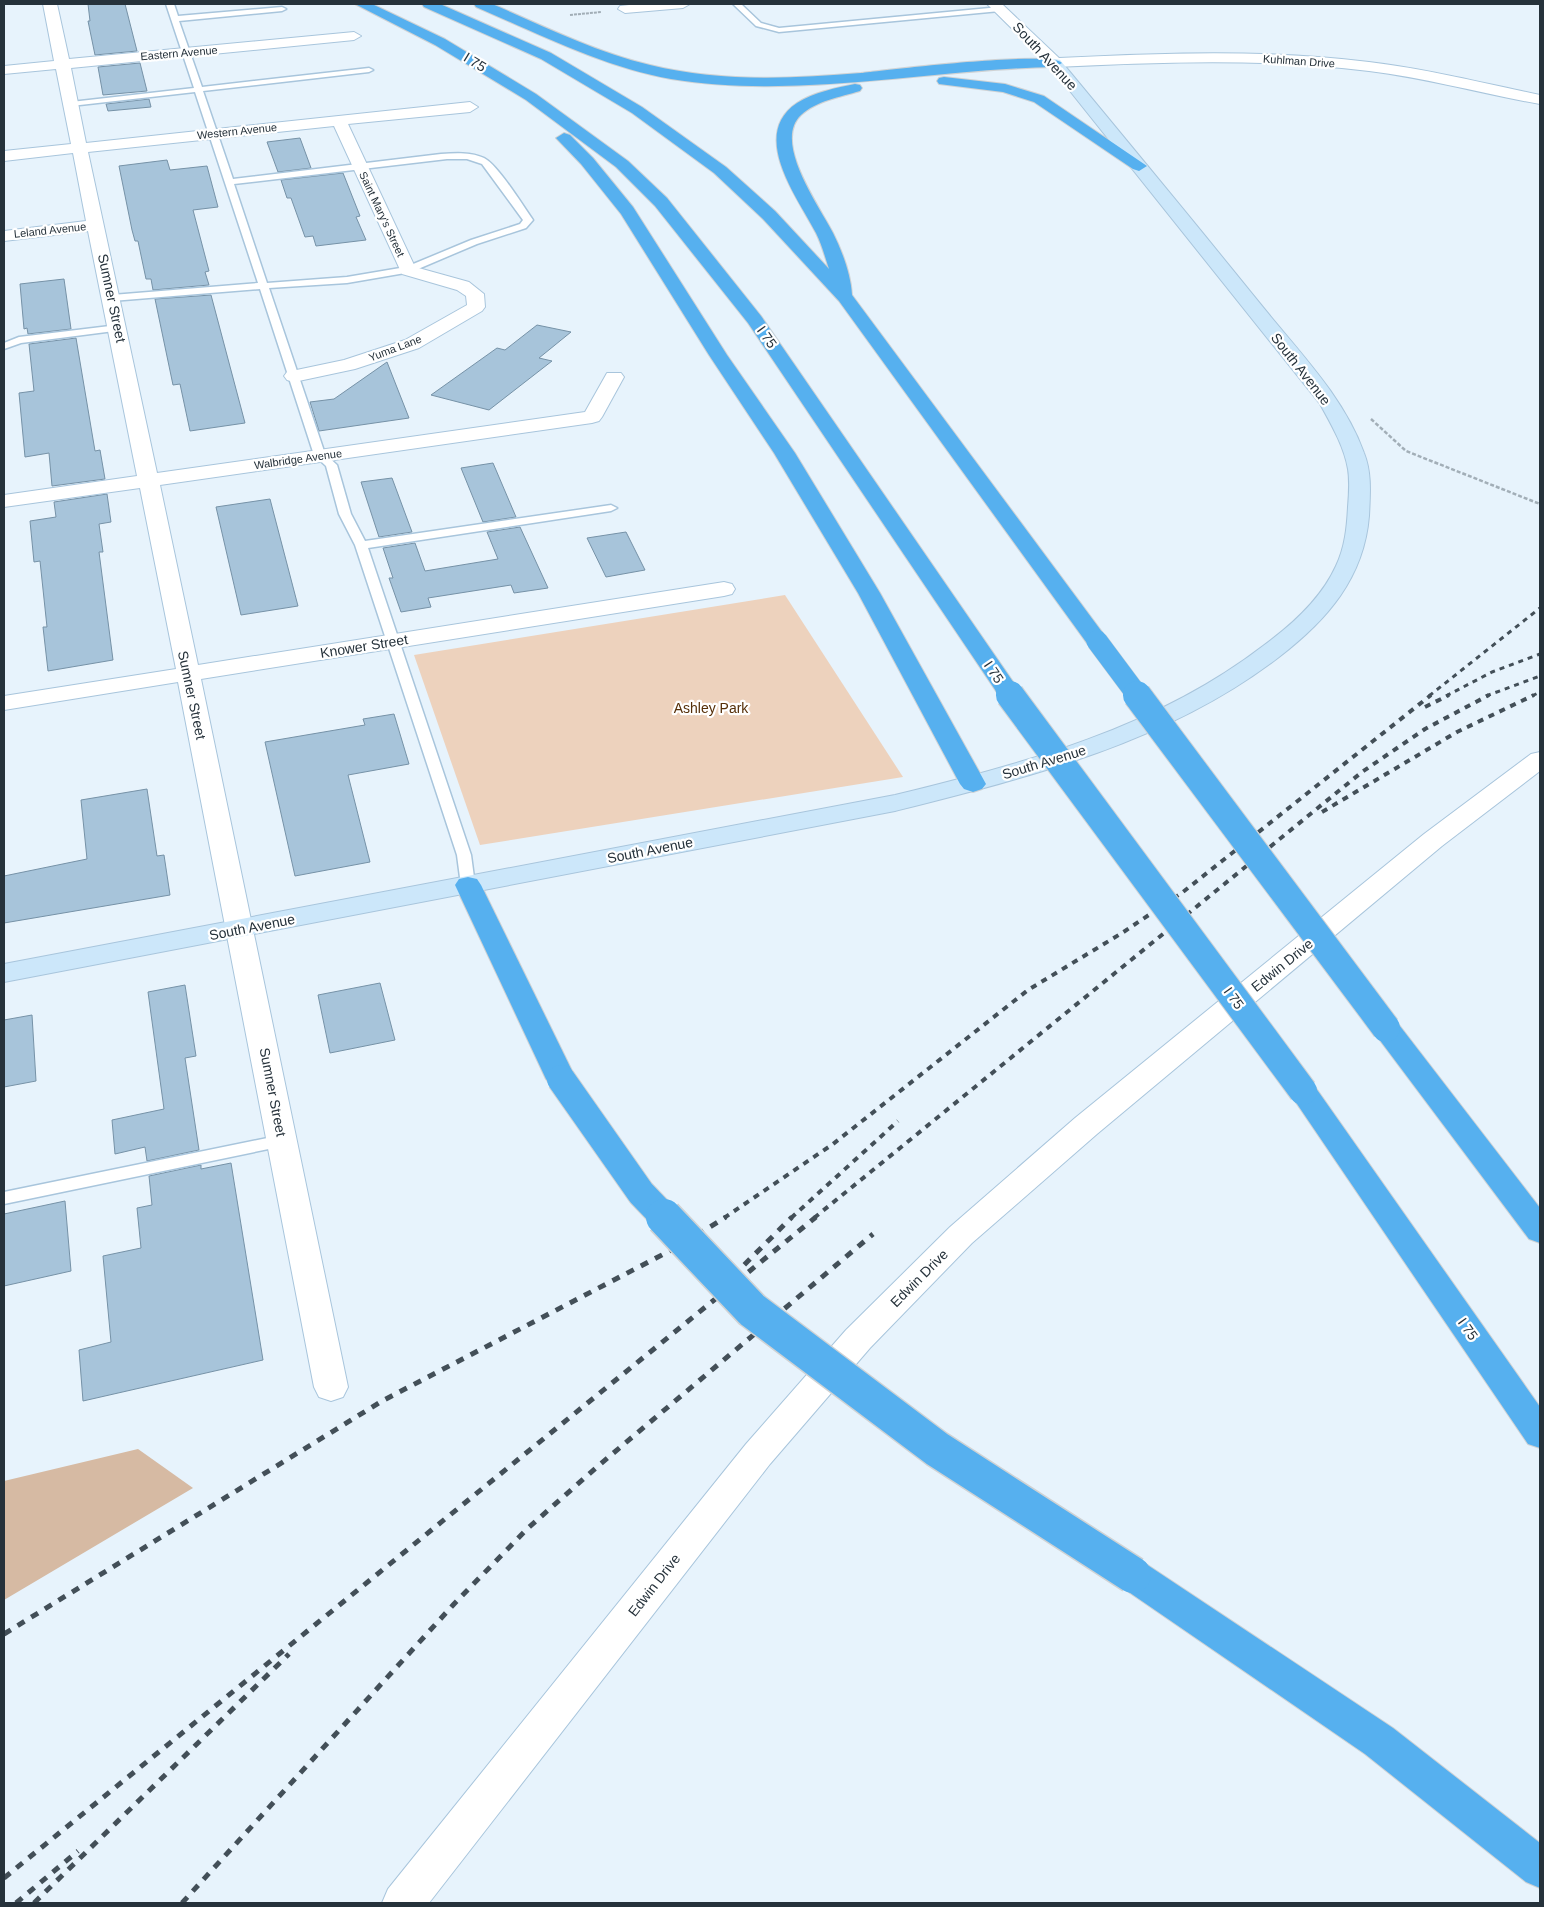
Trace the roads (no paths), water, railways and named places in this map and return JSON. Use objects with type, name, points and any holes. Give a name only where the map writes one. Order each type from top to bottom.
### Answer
[{"type":"highway","name":"I 75","points":[[362,4],[458,52],[572,125],[622,164],[662,202],[755,320],[1006,689],[1303,1092],[1540,1434]]},
{"type":"highway","points":[[428,4],[546,56],[638,110],[720,170],[769,215],[845,297],[1097,641],[1540,1231]]},
{"type":"highway","points":[[481,4],[616,61],[670,75],[733,81],[805,81],[1012,62],[1055,62]]},
{"type":"highway","points":[[458,52],[560,134],[585,157],[623,203],[714,349],[755,407],[838,542],[920,683],[972,784]]},
{"type":"highway","points":[[845,297],[830,245],[787,161],[783,136],[789,119],[813,101],[865,86],[1020,70],[1055,62]]},
{"type":"highway","points":[[927,79],[1005,88],[1039,99],[1139,166]]},
{"type":"highway","points":[[468,885],[562,1079],[641,1192],[752,1310],[937,1449],[1133,1575],[1379,1741],[1540,1868]]},
{"type":"street","name":"Sumner Street","points":[[50,4],[241,929],[331,1387]]},
{"type":"street","points":[[624,9],[683,4]]},
{"type":"street","name":"South Avenue","points":[[4,973],[895,803],[972,784],[1076,753],[1150,724],[1206,696],[1259,663],[1316,614],[1338,583],[1353,553],[1358,507],[1359,471],[1348,438],[1329,402],[1055,62],[997,6]]},
{"type":"street","name":"Eastern Avenue","points":[[4,70],[354,36]]},
{"type":"street","name":"Kuhlman Drive","points":[[1055,62],[1143,58],[1261,58],[1414,73],[1540,100]]},
{"type":"street","name":"Western Avenue","points":[[4,156],[470,107]]},
{"type":"street","name":"Saint Mary's Street","points":[[338,121],[408,270],[463,286],[475,294]]},
{"type":"street","name":"Leland Avenue","points":[[4,236],[96,225]]},
{"type":"street","name":"Yuma Lane","points":[[294,376],[348,365],[412,344],[476,307],[475,294]]},
{"type":"street","name":"Walbridge Avenue","points":[[4,501],[592,417],[614,377]]},
{"type":"street","name":"Knower Street","points":[[4,704],[724,589]]},
{"type":"street","name":"Edwin Drive","points":[[404,1903],[758,1454],[858,1338],[961,1235],[1086,1126],[1433,840],[1540,759]]},
{"type":"lane","points":[[170,4],[320,455],[331,465],[345,514],[361,545],[394,642],[464,855],[468,885]]},
{"type":"lane","points":[[737,4],[757,24],[772,30],[801,30],[997,6]]},
{"type":"lane","points":[[175,19],[282,9]]},
{"type":"lane","points":[[71,104],[369,70]]},
{"type":"lane","points":[[112,298],[347,280],[408,270],[474,242],[517,228],[528,220],[485,161],[475,157],[458,156],[229,182]]},
{"type":"lane","points":[[4,346],[19,340],[118,328]]},
{"type":"lane","points":[[361,545],[611,508]]},
{"type":"lane","points":[[4,1198],[282,1141]]},
{"type":"railway","points":[[1429,696],[1540,608]]},
{"type":"railway","points":[[1446,696],[1492,672],[1540,654]]},
{"type":"railway","points":[[1486,696],[1540,676]]},
{"type":"railway","points":[[1534,695],[1540,692]]},
{"type":"railway","points":[[724,1218],[833,1144],[1028,990],[1122,933],[1183,892],[1431,695]]},
{"type":"railway","points":[[1425,707],[1449,695]]},
{"type":"railway","points":[[814,1218],[1362,772],[1425,729],[1489,695]]},
{"type":"railway","points":[[1322,812],[1457,732],[1534,695]]},
{"type":"railway","points":[[791,1218],[898,1121]]},
{"type":"railway","points":[[4,1634],[382,1401],[681,1245],[726,1217]]},
{"type":"railway","points":[[4,1878],[816,1217]]},
{"type":"railway","points":[[733,1276],[791,1218]]},
{"type":"railway","points":[[182,1903],[454,1604],[527,1529],[598,1466],[873,1234]]},
{"type":"railway","points":[[34,1903],[289,1654]]},
{"type":"railway","points":[[16,1903],[78,1851]]},
{"type":"park label","name":"Ashley Park","points":[[711,708]]}]
